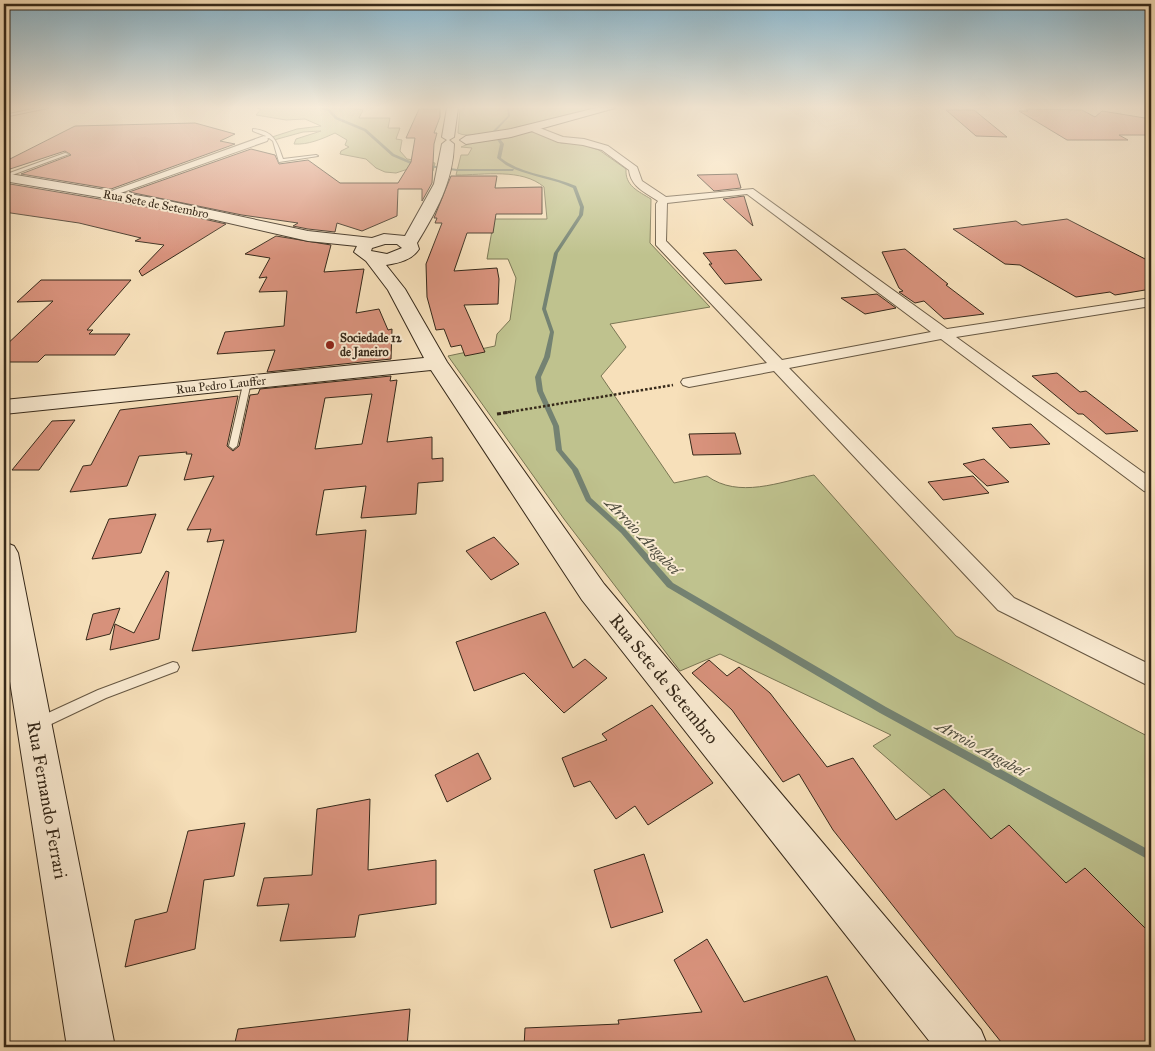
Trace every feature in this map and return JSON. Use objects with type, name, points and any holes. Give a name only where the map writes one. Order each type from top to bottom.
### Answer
[{"type":"main road","points":[[396,289],[407,249],[438,196],[449,157]]},
{"type":"main road","name":"Rua Sete de Setembro","points":[[4,177],[108,194],[373,249],[437,362],[592,592],[964,1047]]},
{"type":"main road","points":[[373,249],[426,215]]},
{"type":"main road","points":[[373,249],[399,239],[407,249]]},
{"type":"main road","points":[[373,249],[389,259],[407,249]]},
{"type":"main road","name":"Rua Pedro Lauffer","points":[[4,407],[437,362]]},
{"type":"main road","name":"Rua Fernando Ferrari","points":[[4,553],[91,1047]]},
{"type":"street","points":[[108,194],[213,157]]},
{"type":"street","points":[[617,157],[634,169],[635,179],[638,183],[664,200],[749,191],[1151,487]]},
{"type":"street","points":[[664,200],[661,204],[660,242],[779,364],[1006,604],[1151,677]]},
{"type":"street","points":[[689,382],[945,334],[1151,302]]},
{"type":"lane","points":[[4,177],[59,157]]},
{"type":"lane","points":[[280,157],[281,161],[309,157]]},
{"type":"lane","points":[[233,446],[247,382]]},
{"type":"lane","points":[[34,725],[102,694],[173,667]]},
{"type":"path","points":[[474,417],[689,382]]},
{"type":"green space","points":[[356,157],[405,157],[407,159],[435,163],[433,171],[408,169],[396,173],[385,172],[376,168],[366,159]]},
{"type":"green space","points":[[460,157],[609,157],[626,169],[626,175],[630,184],[651,199],[650,243],[710,307],[610,324],[626,347],[601,376],[674,483],[707,476],[719,483],[732,487],[746,488],[814,475],[956,636],[1151,738],[1151,959],[1021,843],[985,843],[873,746],[891,735],[720,654],[680,671],[564,519],[448,356],[495,346],[497,334],[510,320],[516,278],[508,259],[487,259],[494,219],[547,219],[544,187],[535,181],[525,177],[502,174],[456,175]]},
{"type":"building","points":[[14,157],[47,157],[4,171],[4,162]]},
{"type":"building","points":[[66,157],[199,157],[111,189],[21,174]]},
{"type":"building","points":[[228,157],[276,157],[279,164],[308,160],[340,183],[398,183],[411,162],[412,157],[433,157],[432,183],[422,201],[422,189],[398,189],[397,216],[362,231],[337,223],[335,232],[308,229],[293,226],[298,223],[242,215],[129,192]]},
{"type":"building","points":[[737,174],[741,188],[714,191],[697,175]]},
{"type":"building","points":[[451,176],[497,176],[495,188],[542,187],[542,214],[496,214],[493,233],[467,233],[454,271],[497,268],[499,279],[498,304],[464,305],[485,352],[465,356],[461,345],[451,347],[444,329],[436,330],[427,297],[426,264],[442,223],[435,223],[437,218],[434,218]]},
{"type":"building","points":[[4,183],[159,209],[226,224],[142,276],[139,271],[164,245],[135,241],[141,238],[79,223],[4,212]]},
{"type":"building","points":[[744,196],[753,226],[723,199]]},
{"type":"building","points":[[1067,219],[1151,262],[1151,289],[1115,295],[1110,292],[1076,297],[1020,265],[1005,264],[953,229],[1016,221],[1022,225]]},
{"type":"building","points":[[276,236],[331,245],[324,272],[364,269],[356,313],[379,309],[388,330],[392,329],[391,359],[267,372],[275,350],[217,354],[225,332],[284,326],[287,291],[259,292],[267,277],[259,278],[270,258],[245,254]]},
{"type":"building","points":[[905,249],[948,284],[946,285],[984,314],[944,319],[924,301],[915,303],[899,292],[903,291],[899,288],[882,252]]},
{"type":"building","points":[[736,250],[762,280],[725,284],[703,253]]},
{"type":"building","points":[[41,280],[131,280],[87,330],[93,330],[89,334],[130,334],[115,355],[45,355],[38,362],[4,362],[4,347],[53,301],[17,302]]},
{"type":"building","points":[[877,294],[896,308],[865,314],[841,298]]},
{"type":"building","points":[[1057,373],[1080,392],[1086,391],[1138,431],[1106,434],[1083,414],[1078,414],[1032,376]]},
{"type":"building","points":[[391,376],[390,381],[397,380],[387,442],[432,437],[432,459],[443,458],[443,481],[418,483],[416,514],[361,518],[366,486],[324,490],[316,535],[366,530],[356,632],[192,651],[224,540],[207,542],[211,529],[187,530],[214,476],[184,480],[192,454],[186,454],[187,452],[139,456],[127,486],[70,492],[83,466],[91,465],[120,410],[238,396],[227,446],[233,451],[239,446],[250,395],[258,394],[260,389]],"holes":[[[372,394],[362,444],[315,449],[325,398]]]},
{"type":"building","points":[[75,420],[39,470],[12,470],[52,421]]},
{"type":"building","points":[[1031,424],[1050,444],[1010,448],[992,428]]},
{"type":"building","points":[[735,433],[741,454],[693,455],[689,434]]},
{"type":"building","points":[[984,459],[1009,482],[987,486],[963,464]]},
{"type":"building","points":[[973,476],[989,493],[943,500],[928,482]]},
{"type":"building","points":[[156,514],[141,553],[92,559],[109,519]]},
{"type":"building","points":[[494,537],[519,564],[491,580],[466,551]]},
{"type":"building","points":[[166,571],[169,572],[159,639],[110,650],[115,624],[134,633]]},
{"type":"building","points":[[120,608],[110,634],[86,640],[93,614]]},
{"type":"building","points":[[545,612],[573,668],[585,659],[607,678],[564,713],[524,673],[474,691],[456,642]]},
{"type":"building","points":[[709,660],[727,676],[739,667],[770,693],[827,767],[853,758],[896,820],[944,789],[991,839],[1009,825],[1066,883],[1085,868],[1151,934],[1151,1047],[1005,1047],[833,830],[799,774],[783,782],[732,710],[692,673]]},
{"type":"building","points":[[652,705],[713,783],[648,825],[635,806],[616,819],[590,781],[574,787],[562,758],[607,740],[602,734]]},
{"type":"building","points":[[478,753],[491,779],[447,802],[435,775]]},
{"type":"building","points":[[370,799],[368,870],[436,860],[436,904],[359,915],[355,937],[280,941],[289,904],[257,906],[264,878],[312,875],[317,809]]},
{"type":"building","points":[[245,823],[234,876],[204,880],[195,949],[125,967],[135,920],[167,912],[188,831]]},
{"type":"building","points":[[644,854],[663,912],[611,928],[594,870]]},
{"type":"building","points":[[707,939],[744,1002],[827,976],[858,1047],[524,1047],[525,1028],[619,1024],[618,1020],[702,1012],[674,960]]},
{"type":"building","points":[[410,1009],[407,1047],[234,1047],[238,1029]]},
{"type":"waterway","points":[[398,157],[414,164],[457,170],[513,170]]},
{"type":"waterway","name":"Arroio Angabeí","points":[[499,157],[507,164],[526,173],[556,180],[575,187],[582,207],[581,215],[556,253],[544,309],[552,332],[547,357],[538,377],[540,391],[556,426],[559,450],[575,469],[588,499],[623,531],[670,585],[883,710],[1151,856]]},
{"type":"place","name":"Sociedade 12 de Janeiro","points":[[330,345]]}]
